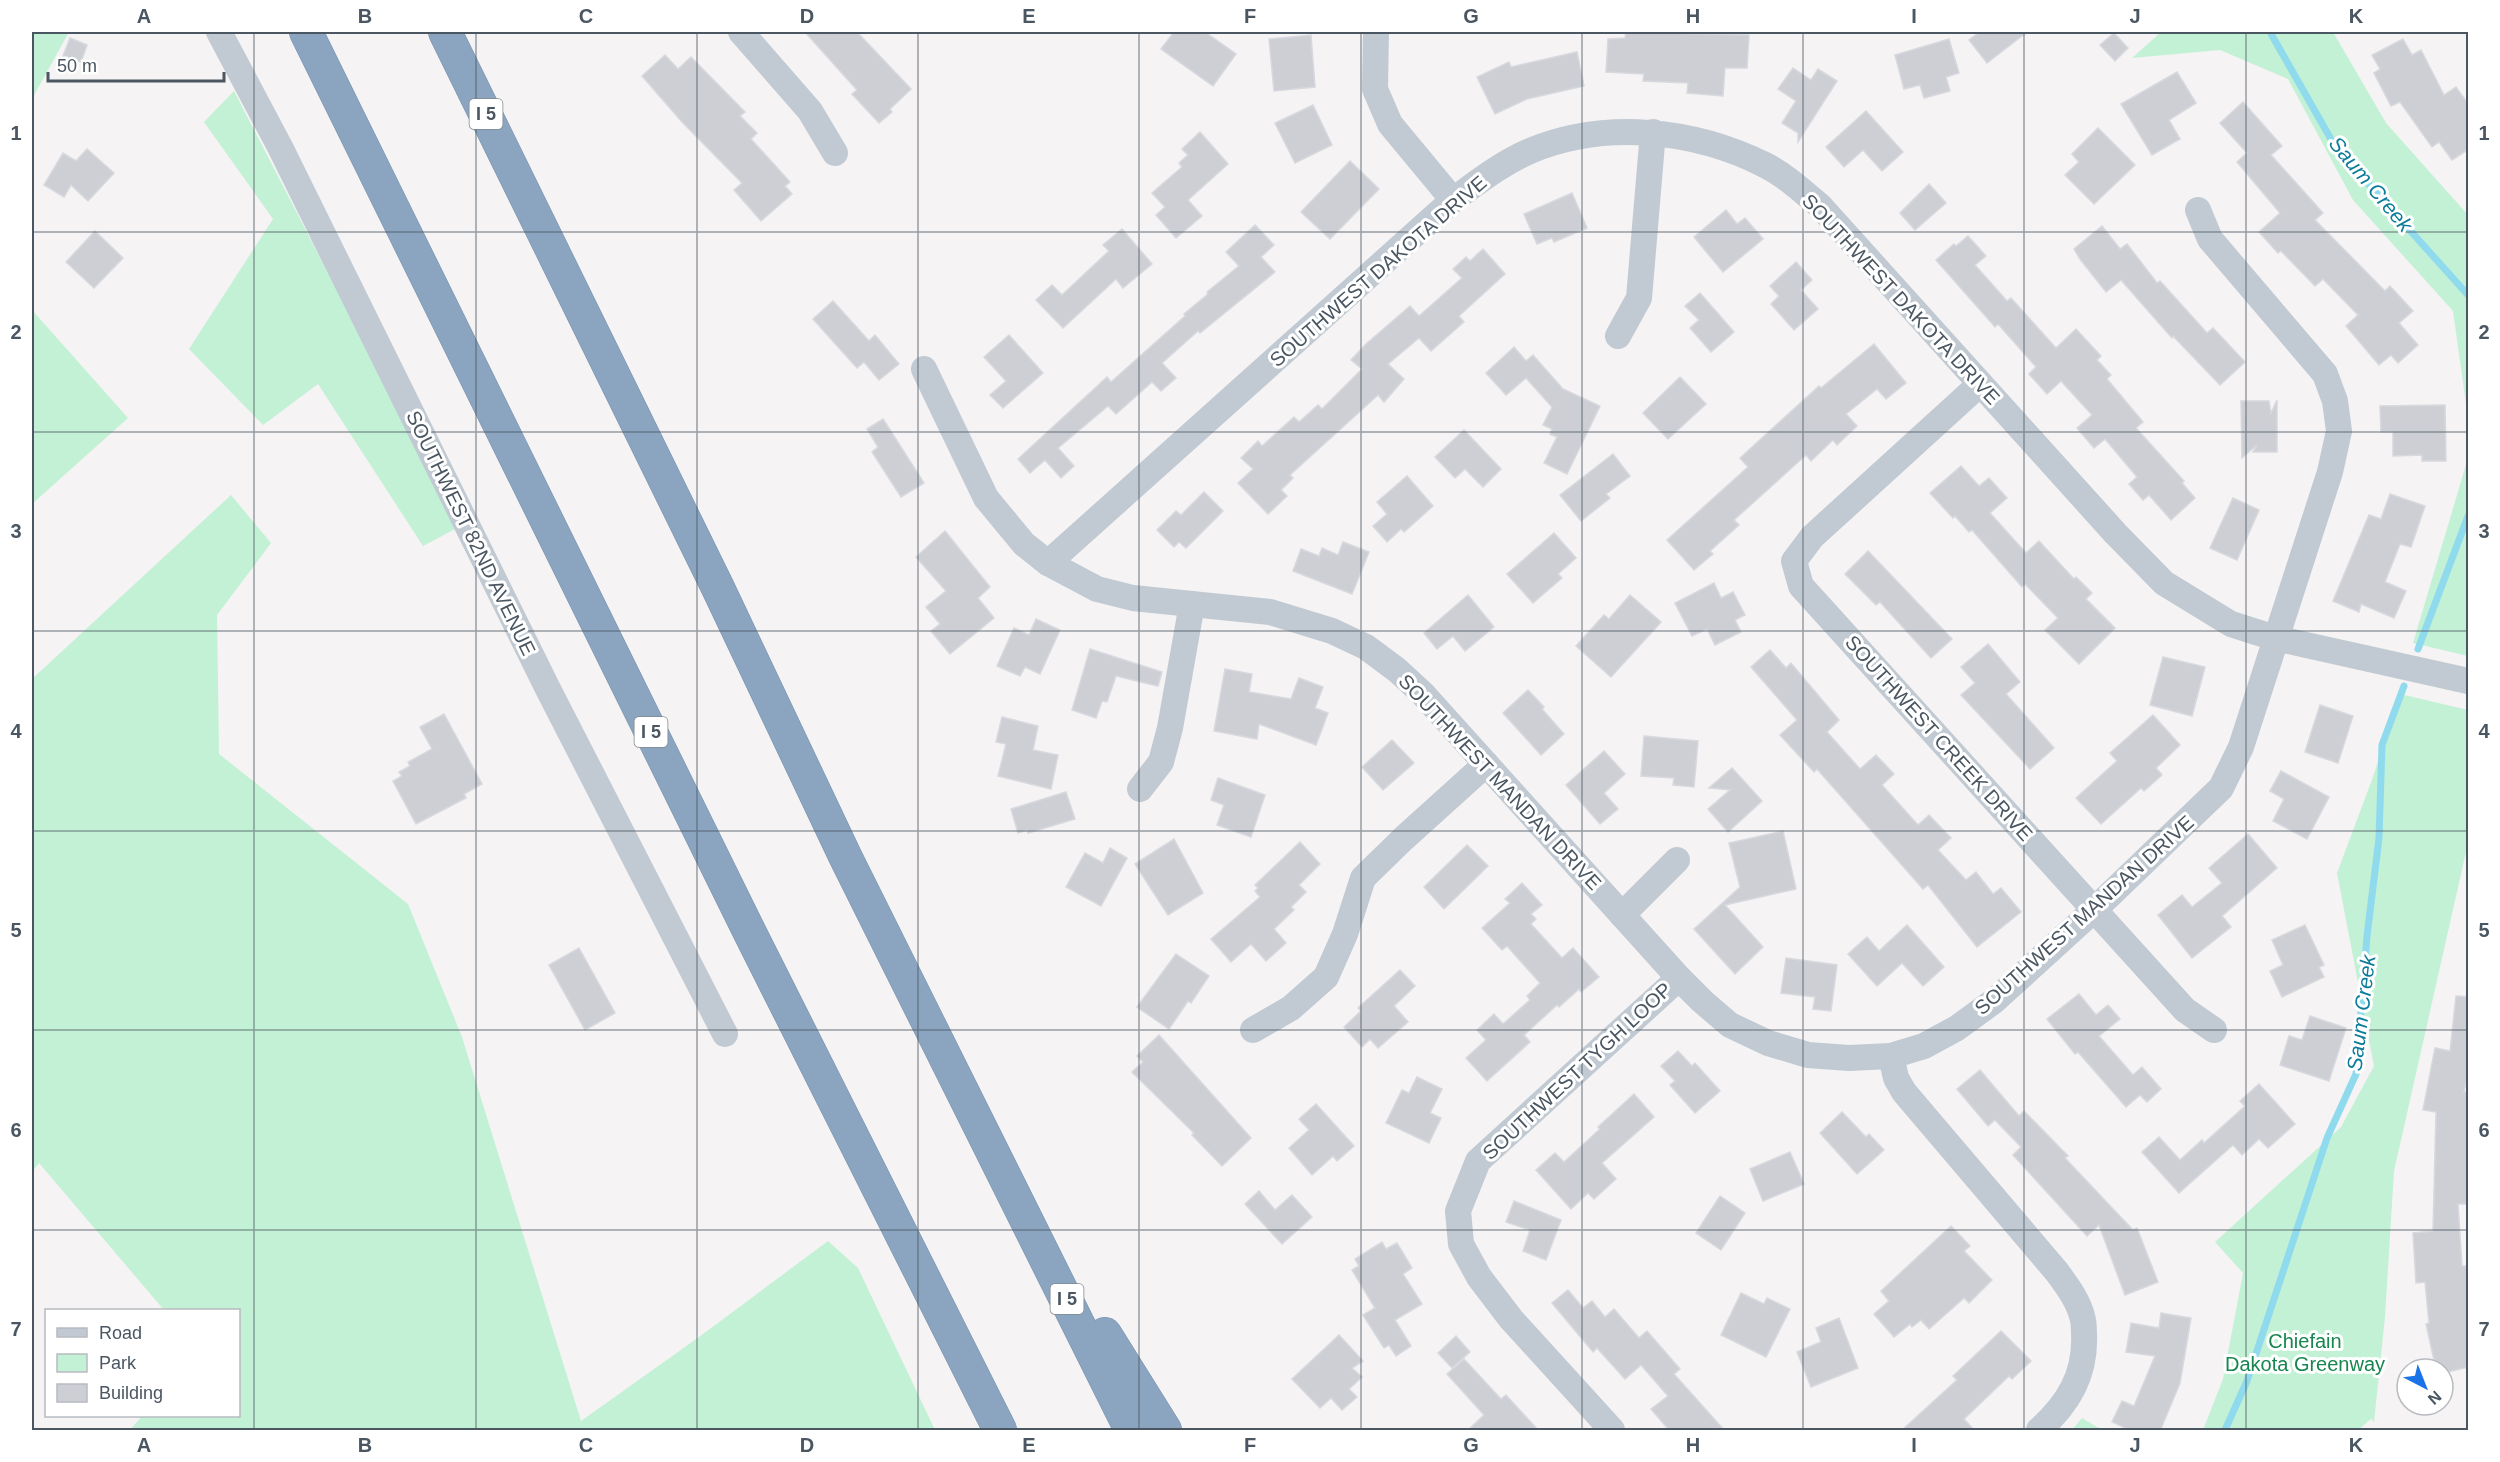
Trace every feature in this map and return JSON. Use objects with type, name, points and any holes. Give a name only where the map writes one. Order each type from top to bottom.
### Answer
[{"type":"highway","name":"I 5","points":[[306,32],[751,935],[1000,1431]]},
{"type":"highway","name":"I 5","points":[[445,32],[713,578],[845,856],[1002,1167],[1131,1431]]},
{"type":"highway","points":[[1002,1167],[1165,1431]]},
{"type":"street","name":"SOUTHWEST 82ND AVENUE","points":[[219,32],[280,147],[548,689],[725,1034]]},
{"type":"street","points":[[741,32],[810,111],[835,153]]},
{"type":"street","points":[[1376,32],[1375,89],[1390,124],[1453,200]]},
{"type":"street","name":"SOUTHWEST DAKOTA DRIVE","points":[[1048,563],[1453,200],[1497,168],[1529,152],[1568,138],[1614,132],[1653,132],[1724,147],[1766,165],[1820,206],[2116,534],[2164,583],[2231,624],[2275,638],[2469,681]]},
{"type":"street","points":[[1618,336],[1639,298],[1653,132]]},
{"type":"street","name":"SOUTHWEST MANDAN DRIVE","points":[[924,369],[987,498],[1024,544],[1048,563],[1096,589],[1133,598],[1270,612],[1332,631],[1366,647],[1397,670],[1422,693],[1678,978],[1730,1025],[1768,1043],[1808,1055],[1850,1058],[1891,1056],[1924,1046],[1957,1028],[1994,1001],[2094,910],[2221,788],[2241,747],[2330,472],[2339,431],[2335,401],[2325,374],[2210,239],[2198,210]]},
{"type":"street","name":"SOUTHWEST CREEK DRIVE","points":[[1980,384],[1812,537],[1794,561],[1801,586],[2185,1010],[2214,1030]]},
{"type":"street","points":[[1140,789],[1161,762],[1170,728],[1192,604]]},
{"type":"street","points":[[1253,1030],[1291,1008],[1326,977],[1345,934],[1363,878],[1402,839],[1486,764]]},
{"type":"street","points":[[1622,915],[1677,860]]},
{"type":"street","name":"SOUTHWEST TYGH LOOP","points":[[1612,1431],[1511,1319],[1479,1277],[1461,1244],[1458,1211],[1479,1161],[1678,978]]},
{"type":"street","points":[[1891,1056],[1896,1078],[1904,1092],[2057,1272],[2073,1295],[2083,1317],[2085,1344],[2074,1391],[2058,1413],[2038,1431]]},
{"type":"green space","points":[[32,32],[69,32],[32,99]]},
{"type":"green space","points":[[2161,32],[2333,32],[2386,123],[2468,215],[2468,418],[2453,311],[2353,200],[2288,79],[2220,50],[2132,58]]},
{"type":"green space","points":[[234,91],[459,527],[423,546],[318,384],[263,425],[189,349],[273,219],[204,122]]},
{"type":"green space","points":[[32,310],[128,418],[32,504]]},
{"type":"green space","points":[[2468,458],[2468,656],[2413,643]]},
{"type":"green space","points":[[231,495],[271,543],[217,615],[219,754],[408,904],[462,1037],[581,1421],[828,1241],[858,1268],[935,1430],[130,1430],[141,1417],[240,1417],[240,1309],[163,1309],[39,1163],[32,1172],[32,679]]},
{"type":"green space","name":"Chiefain Dakota Greenway","points":[[2400,694],[2468,710],[2468,843],[2394,1171],[2385,1317],[2374,1422],[2371,1419],[2358,1430],[2203,1430],[2223,1379],[2243,1273],[2215,1242],[2341,1127],[2374,1066],[2337,873],[2373,777]]},
{"type":"green space","points":[[2082,1418],[2102,1430],[2072,1430]]},
{"type":"building","points":[[805,32],[857,32],[911,89],[890,109],[892,112],[879,123],[852,94],[857,90]]},
{"type":"building","points":[[1174,32],[1205,32],[1236,54],[1213,86],[1161,49]]},
{"type":"building","points":[[1626,32],[1749,35],[1747,68],[1725,68],[1723,96],[1687,93],[1688,83],[1643,81],[1644,74],[1606,72],[1608,39],[1625,38]]},
{"type":"building","points":[[1980,32],[2027,32],[1987,63],[1969,40]]},
{"type":"building","points":[[2114,33],[2128,48],[2115,61],[2100,45]]},
{"type":"building","points":[[1311,35],[1315,87],[1274,91],[1269,39]]},
{"type":"building","points":[[70,38],[87,45],[81,62],[63,56]]},
{"type":"building","points":[[1949,39],[1959,73],[1946,77],[1950,91],[1924,98],[1920,85],[1904,89],[1895,55]]},
{"type":"building","points":[[2403,39],[2412,55],[2421,50],[2444,95],[2456,87],[2469,105],[2469,149],[2452,160],[2439,142],[2432,147],[2400,102],[2391,106],[2374,73],[2380,69],[2372,55]]},
{"type":"building","points":[[1577,52],[1584,86],[1527,99],[1495,114],[1477,77],[1509,62],[1511,67]]},
{"type":"building","points":[[665,55],[678,69],[691,57],[745,112],[740,116],[757,133],[751,139],[790,182],[785,186],[792,194],[761,221],[734,190],[742,183],[682,122],[642,76]]},
{"type":"building","points":[[1793,68],[1811,80],[1818,69],[1837,81],[1798,142],[1798,133],[1782,123],[1796,101],[1778,89]]},
{"type":"building","points":[[2177,72],[2196,103],[2169,120],[2180,139],[2152,155],[2121,104]]},
{"type":"building","points":[[2243,102],[2282,146],[2271,155],[2323,213],[2315,220],[2385,291],[2390,286],[2413,311],[2399,323],[2418,345],[2398,363],[2391,355],[2379,365],[2346,326],[2358,315],[2323,279],[2315,286],[2281,251],[2278,253],[2259,232],[2280,213],[2237,162],[2247,153],[2220,123]]},
{"type":"building","points":[[1313,105],[1332,145],[1295,163],[1275,123]]},
{"type":"building","points":[[1866,111],[1903,152],[1882,171],[1863,150],[1844,167],[1826,147]]},
{"type":"building","points":[[2098,128],[2135,165],[2094,204],[2065,175],[2079,162],[2072,154]]},
{"type":"building","points":[[1200,132],[1228,164],[1188,200],[1202,216],[1176,238],[1156,215],[1165,207],[1152,193],[1182,167],[1179,163],[1188,155],[1182,149]]},
{"type":"building","points":[[87,149],[114,173],[88,201],[71,185],[64,197],[44,185],[63,153],[76,161]]},
{"type":"building","points":[[1350,161],[1379,189],[1330,239],[1301,212]]},
{"type":"building","points":[[1929,184],[1946,203],[1915,230],[1900,213]]},
{"type":"building","points":[[1572,193],[1587,228],[1554,242],[1552,238],[1537,244],[1524,214]]},
{"type":"building","points":[[1726,210],[1737,224],[1745,218],[1763,239],[1723,272],[1694,237]]},
{"type":"building","points":[[1255,225],[1274,245],[1261,257],[1275,272],[1200,333],[1198,331],[1162,363],[1176,378],[1161,391],[1152,382],[1116,414],[1108,406],[1058,448],[1074,466],[1061,478],[1045,460],[1030,473],[1018,459],[1107,377],[1111,382],[1185,316],[1184,314],[1208,294],[1207,292],[1239,266],[1226,252]]},
{"type":"building","points":[[2102,226],[2120,249],[2127,244],[2157,283],[2160,281],[2207,333],[2213,328],[2245,362],[2220,385],[2173,336],[2172,338],[2121,280],[2106,292],[2080,259],[2074,249]]},
{"type":"building","points":[[1122,229],[1152,264],[1123,288],[1116,279],[1063,328],[1036,300],[1052,285],[1062,295],[1109,251],[1103,245]]},
{"type":"building","points":[[95,231],[123,258],[94,288],[66,262]]},
{"type":"building","points":[[1968,236],[1986,256],[1975,265],[2007,301],[2011,298],[2056,348],[2076,329],[2101,356],[2097,360],[2111,375],[2107,379],[2143,422],[2136,428],[2184,481],[2182,483],[2195,498],[2171,520],[2149,495],[2143,500],[2129,484],[2137,477],[2105,439],[2094,448],[2077,428],[2092,415],[2061,381],[2047,394],[2029,374],[2036,367],[1998,324],[1995,327],[1936,260],[1954,244],[1956,246]]},
{"type":"building","points":[[1483,249],[1505,274],[1459,316],[1464,322],[1431,351],[1419,338],[1388,364],[1404,379],[1384,402],[1378,395],[1290,475],[1293,478],[1281,490],[1287,496],[1268,514],[1238,483],[1253,469],[1241,458],[1258,441],[1262,446],[1294,417],[1299,422],[1318,405],[1322,409],[1362,369],[1351,360],[1366,344],[1410,306],[1419,316],[1462,278],[1453,269],[1466,257],[1470,261]]},
{"type":"building","points":[[1796,262],[1812,280],[1801,290],[1818,309],[1794,330],[1771,304],[1779,296],[1770,286]]},
{"type":"building","points":[[1700,293],[1734,332],[1711,352],[1690,328],[1699,320],[1685,306]]},
{"type":"building","points":[[833,301],[869,341],[875,335],[899,364],[879,380],[864,362],[857,368],[813,319]]},
{"type":"building","points":[[1009,335],[1043,373],[1003,408],[990,395],[1006,381],[984,357]]},
{"type":"building","points":[[1874,344],[1906,383],[1886,399],[1877,389],[1846,414],[1857,426],[1837,445],[1833,440],[1811,461],[1806,455],[1734,520],[1739,525],[1710,551],[1713,554],[1694,570],[1667,540],[1748,467],[1740,458],[1819,386],[1821,388]]},
{"type":"building","points":[[1514,347],[1526,361],[1533,355],[1563,389],[1600,406],[1567,474],[1544,463],[1557,437],[1550,434],[1552,429],[1543,425],[1552,407],[1526,378],[1506,395],[1486,373]]},
{"type":"building","points":[[1680,377],[1706,404],[1668,439],[1643,413]]},
{"type":"building","points":[[2277,400],[2277,452],[2253,452],[2257,445],[2242,458],[2241,401],[2269,401],[2271,413]]},
{"type":"building","points":[[2445,405],[2446,461],[2422,461],[2422,455],[2393,456],[2393,432],[2381,432],[2380,406]]},
{"type":"building","points":[[883,419],[924,483],[901,497],[872,452],[878,447],[867,429]]},
{"type":"building","points":[[1464,430],[1501,469],[1483,487],[1465,469],[1455,478],[1435,457]]},
{"type":"building","points":[[1613,454],[1630,476],[1606,494],[1610,498],[1581,521],[1560,495]]},
{"type":"building","points":[[1961,466],[1979,486],[1989,478],[2007,498],[1990,513],[2026,553],[2039,541],[2074,579],[2076,577],[2092,593],[2086,599],[2115,628],[2079,664],[2045,630],[2058,618],[2025,584],[2022,587],[1972,530],[1969,532],[1955,516],[1953,518],[1930,493]]},
{"type":"building","points":[[1407,476],[1433,506],[1404,532],[1401,529],[1387,542],[1373,526],[1387,514],[1377,502]]},
{"type":"building","points":[[1204,492],[1223,511],[1186,548],[1179,542],[1174,547],[1157,530],[1176,511],[1181,515]]},
{"type":"building","points":[[2390,494],[2425,506],[2411,547],[2400,544],[2385,582],[2406,591],[2394,618],[2361,604],[2359,612],[2333,601],[2369,515],[2381,519]]},
{"type":"building","points":[[2233,498],[2259,510],[2237,560],[2210,548]]},
{"type":"building","points":[[945,531],[990,587],[978,598],[994,618],[950,654],[931,631],[940,624],[926,607],[946,591],[916,557]]},
{"type":"building","points":[[1554,533],[1576,558],[1558,574],[1562,578],[1533,603],[1507,574]]},
{"type":"building","points":[[1343,542],[1369,552],[1352,594],[1293,571],[1301,549],[1319,556],[1322,548],[1338,555]]},
{"type":"building","points":[[1868,551],[1952,639],[1931,658],[1880,602],[1876,605],[1845,574]]},
{"type":"building","points":[[1714,583],[1721,598],[1733,592],[1745,615],[1735,620],[1741,632],[1715,645],[1707,629],[1692,636],[1675,603]]},
{"type":"building","points":[[1468,595],[1494,627],[1465,651],[1453,636],[1437,649],[1424,633]]},
{"type":"building","points":[[1630,595],[1661,622],[1611,677],[1576,646],[1604,615],[1609,619]]},
{"type":"building","points":[[1036,619],[1060,630],[1040,674],[1025,667],[1020,676],[997,666],[1014,628],[1029,635]]},
{"type":"building","points":[[1988,644],[2020,682],[2006,694],[2054,748],[2030,769],[1961,695],[1975,683],[1961,667]]},
{"type":"building","points":[[1090,649],[1162,672],[1158,686],[1116,676],[1107,702],[1102,701],[1096,718],[1072,710]]},
{"type":"building","points":[[1770,650],[1786,668],[1791,663],[1839,720],[1827,732],[1860,769],[1876,755],[1894,774],[1882,785],[1918,825],[1929,815],[1951,838],[1938,850],[1966,880],[1976,872],[1993,894],[2001,888],[2021,912],[1977,947],[1928,885],[1923,889],[1817,769],[1814,772],[1780,735],[1797,720],[1751,667]]},
{"type":"building","points":[[2163,657],[2205,667],[2192,716],[2150,705]]},
{"type":"building","points":[[1225,669],[1252,674],[1249,692],[1291,699],[1299,678],[1323,687],[1315,708],[1328,713],[1316,745],[1259,724],[1257,739],[1214,731]]},
{"type":"building","points":[[1528,690],[1564,734],[1541,755],[1503,713]]},
{"type":"building","points":[[2320,705],[2353,716],[2338,763],[2305,752]]},
{"type":"building","points":[[444,714],[482,784],[464,794],[466,798],[416,824],[393,781],[402,776],[399,772],[410,766],[408,762],[432,749],[420,727]]},
{"type":"building","points":[[2153,715],[2180,745],[2156,768],[2162,775],[2144,791],[2141,788],[2101,824],[2076,798],[2117,761],[2110,753]]},
{"type":"building","points":[[1002,717],[1038,726],[1033,750],[1058,755],[1051,789],[998,776],[1006,744],[996,742]]},
{"type":"building","points":[[1644,736],[1698,741],[1694,787],[1673,785],[1674,778],[1641,776]]},
{"type":"building","points":[[1392,740],[1414,763],[1383,790],[1362,767]]},
{"type":"building","points":[[1604,751],[1625,774],[1604,793],[1618,809],[1600,824],[1566,785]]},
{"type":"building","points":[[1732,768],[1762,801],[1728,832],[1708,809],[1730,790],[1709,788]]},
{"type":"building","points":[[2281,771],[2329,797],[2307,839],[2273,821],[2284,799],[2270,791]]},
{"type":"building","points":[[1218,778],[1265,795],[1251,837],[1217,825],[1224,805],[1211,800]]},
{"type":"building","points":[[1066,792],[1075,819],[1028,833],[1027,830],[1018,833],[1011,809]]},
{"type":"building","points":[[1783,831],[1796,889],[1725,905],[1763,947],[1735,974],[1694,929],[1740,887],[1729,843]]},
{"type":"building","points":[[2248,834],[2277,868],[2222,916],[2231,927],[2192,958],[2158,915],[2182,895],[2192,907],[2222,883],[2209,868]]},
{"type":"building","points":[[1174,839],[1203,893],[1168,915],[1135,864]]},
{"type":"building","points":[[1300,842],[1320,864],[1299,885],[1306,892],[1291,907],[1294,910],[1274,929],[1286,943],[1266,961],[1251,944],[1231,962],[1211,939],[1260,897],[1255,891],[1258,888],[1255,885]]},
{"type":"building","points":[[1467,845],[1488,866],[1444,909],[1424,887]]},
{"type":"building","points":[[1110,848],[1127,858],[1101,906],[1066,887],[1085,853],[1103,863]]},
{"type":"building","points":[[1522,883],[1542,905],[1531,914],[1536,919],[1531,924],[1562,958],[1573,948],[1599,977],[1581,992],[1579,989],[1559,1007],[1557,1005],[1524,1035],[1530,1042],[1487,1081],[1466,1058],[1486,1040],[1477,1030],[1494,1014],[1503,1024],[1530,1000],[1527,996],[1540,983],[1507,946],[1502,950],[1482,928],[1510,903],[1505,899]]},
{"type":"building","points":[[1907,925],[1944,967],[1923,986],[1902,963],[1877,986],[1848,954],[1867,937],[1879,951]]},
{"type":"building","points":[[2305,925],[2324,965],[2319,967],[2324,977],[2282,997],[2270,971],[2283,965],[2272,940]]},
{"type":"building","points":[[579,948],[615,1013],[585,1030],[549,965]]},
{"type":"building","points":[[1176,954],[1209,976],[1191,1003],[1188,1001],[1169,1029],[1137,1007]]},
{"type":"building","points":[[1786,958],[1837,965],[1831,1011],[1813,1009],[1815,997],[1781,993]]},
{"type":"building","points":[[1400,970],[1415,986],[1394,1006],[1408,1022],[1378,1048],[1370,1039],[1362,1047],[1344,1027],[1361,1011],[1358,1008]]},
{"type":"building","points":[[2079,994],[2096,1015],[2108,1005],[2120,1019],[2099,1036],[2133,1075],[2142,1067],[2161,1089],[2147,1102],[2140,1095],[2126,1107],[2078,1052],[2075,1054],[2047,1019]]},
{"type":"building","points":[[2456,996],[2469,997],[2469,1069],[2464,1092],[2469,1092],[2469,1204],[2458,1204],[2462,1266],[2469,1266],[2469,1367],[2455,1370],[2455,1357],[2433,1357],[2426,1324],[2429,1323],[2425,1282],[2416,1283],[2413,1233],[2433,1231],[2436,1112],[2423,1110],[2435,1048],[2450,1051]]},
{"type":"building","points":[[2310,1016],[2346,1028],[2329,1081],[2280,1065],[2289,1036],[2302,1040]]},
{"type":"building","points":[[1159,1035],[1251,1138],[1222,1166],[1192,1135],[1194,1133],[1132,1072],[1143,1062],[1137,1056]]},
{"type":"building","points":[[1678,1051],[1692,1066],[1695,1063],[1720,1091],[1695,1113],[1670,1085],[1675,1081],[1661,1066]]},
{"type":"building","points":[[1980,1070],[2019,1116],[2024,1111],[2068,1156],[2065,1158],[2133,1230],[2137,1228],[2158,1282],[2125,1295],[2099,1225],[2087,1236],[2013,1155],[2021,1147],[1995,1120],[1988,1126],[1957,1089]]},
{"type":"building","points":[[1417,1077],[1442,1089],[1430,1113],[1441,1118],[1429,1143],[1386,1123],[1402,1090],[1409,1093]]},
{"type":"building","points":[[2259,1084],[2295,1124],[2268,1148],[2259,1139],[2242,1155],[2233,1145],[2179,1193],[2142,1152],[2159,1137],[2180,1160],[2202,1140],[2204,1143],[2245,1106],[2240,1101]]},
{"type":"building","points":[[1634,1094],[1654,1117],[1602,1163],[1616,1179],[1594,1199],[1588,1193],[1571,1209],[1536,1170],[1555,1153],[1564,1162]]},
{"type":"building","points":[[1316,1104],[1354,1146],[1337,1161],[1333,1156],[1312,1175],[1289,1148],[1309,1130],[1299,1119]]},
{"type":"building","points":[[1842,1112],[1866,1137],[1869,1134],[1884,1150],[1857,1174],[1820,1133]]},
{"type":"building","points":[[1790,1152],[1804,1184],[1763,1201],[1750,1169]]},
{"type":"building","points":[[1259,1191],[1275,1210],[1292,1195],[1312,1217],[1282,1244],[1245,1204]]},
{"type":"building","points":[[1720,1196],[1745,1213],[1721,1250],[1696,1233]]},
{"type":"building","points":[[1514,1201],[1561,1220],[1546,1260],[1523,1251],[1530,1230],[1506,1222]]},
{"type":"building","points":[[1951,1226],[1970,1246],[1964,1251],[1992,1280],[1969,1303],[1964,1298],[1929,1329],[1921,1320],[1912,1327],[1910,1324],[1894,1337],[1874,1314],[1889,1301],[1881,1291]]},
{"type":"building","points":[[1382,1242],[1386,1249],[1397,1243],[1412,1268],[1403,1274],[1422,1304],[1395,1320],[1411,1346],[1396,1356],[1389,1345],[1384,1348],[1363,1315],[1375,1308],[1352,1270],[1359,1266],[1355,1259]]},
{"type":"building","points":[[1568,1290],[1583,1308],[1592,1301],[1605,1317],[1614,1309],[1639,1338],[1647,1331],[1680,1369],[1674,1374],[1725,1431],[1670,1431],[1651,1409],[1668,1396],[1641,1365],[1625,1379],[1597,1348],[1593,1352],[1552,1303]]},
{"type":"building","points":[[1741,1293],[1764,1304],[1767,1298],[1790,1309],[1766,1357],[1721,1335]]},
{"type":"building","points":[[2161,1313],[2191,1318],[2180,1383],[2160,1431],[2132,1431],[2112,1422],[2122,1401],[2134,1406],[2155,1356],[2126,1352],[2131,1323],[2159,1328]]},
{"type":"building","points":[[1839,1318],[1858,1368],[1811,1387],[1797,1352],[1821,1342],[1816,1328]]},
{"type":"building","points":[[2001,1331],[2031,1361],[2012,1379],[2009,1376],[1964,1419],[1975,1431],[1901,1431],[1957,1380],[1953,1376]]},
{"type":"building","points":[[1339,1335],[1363,1361],[1352,1368],[1362,1377],[1349,1389],[1357,1397],[1342,1410],[1331,1398],[1320,1408],[1292,1379]]},
{"type":"building","points":[[1456,1336],[1470,1352],[1452,1368],[1438,1353]]},
{"type":"building","points":[[1464,1359],[1501,1399],[1506,1395],[1539,1431],[1467,1431],[1484,1415],[1447,1374]]},
{"type":"waterway","name":"Saum Creek","points":[[2270,32],[2336,148],[2468,295]]},
{"type":"waterway","name":"Saum Creek","points":[[2418,649],[2468,516]]},
{"type":"waterway","name":"Saum Creek","points":[[2225,1430],[2247,1381],[2327,1138],[2356,1074],[2367,936],[2379,838],[2382,745],[2404,686]]}]
